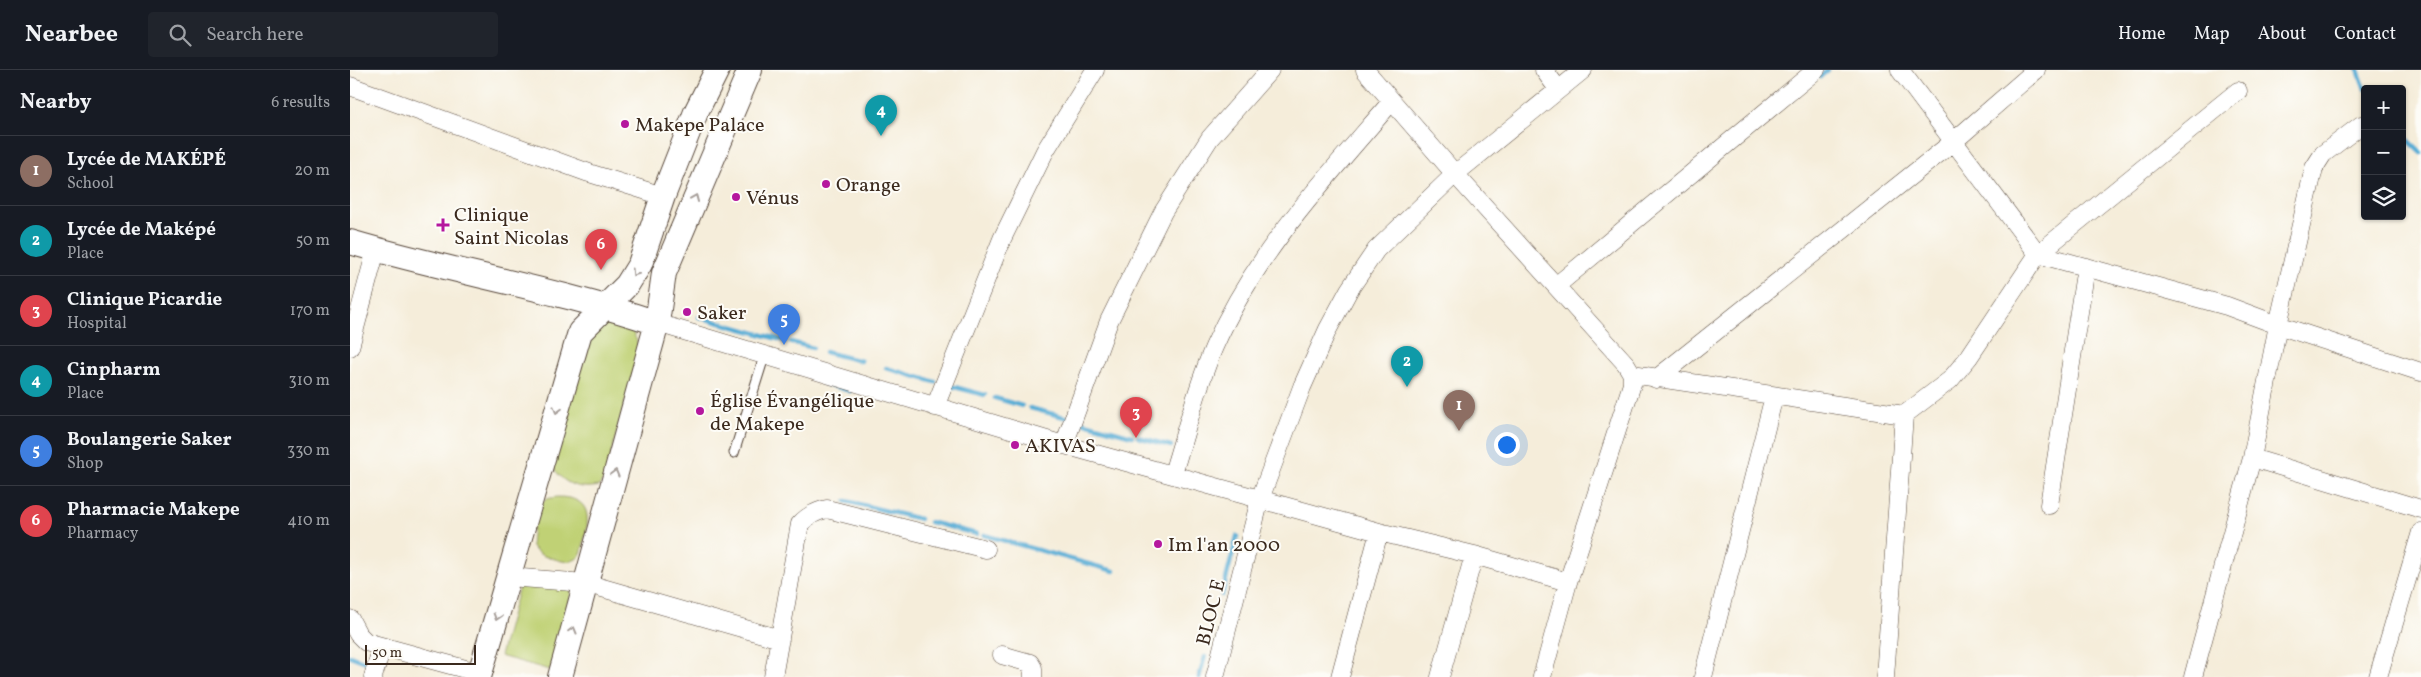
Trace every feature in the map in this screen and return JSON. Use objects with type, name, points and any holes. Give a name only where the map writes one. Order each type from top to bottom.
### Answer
[{"type":"main road","points":[[479,675],[580,332],[628,285],[640,264],[654,228],[663,196],[696,112],[717,70]]},
{"type":"main road","points":[[560,677],[657,323],[664,273],[750,70]]},
{"type":"main road","points":[[350,242],[426,264],[606,306],[657,323]]},
{"type":"street","points":[[935,407],[1002,239],[1045,151],[1096,70]]},
{"type":"street","points":[[1064,445],[1109,321],[1163,212],[1210,138],[1270,70]]},
{"type":"street","points":[[1365,70],[1455,174],[1626,364],[1632,374],[1632,384],[1568,582],[1542,677]]},
{"type":"street","points":[[1544,70],[1558,89]]},
{"type":"street","name":"BLOC E","points":[[1215,677],[1260,499],[1302,388],[1328,329],[1349,290],[1376,250],[1455,174],[1583,70]]},
{"type":"street","points":[[1556,286],[1816,70]]},
{"type":"street","points":[[1900,70],[2038,254],[2227,306],[2278,325],[2421,372]]},
{"type":"street","points":[[1656,379],[1953,142],[2036,70]]},
{"type":"street","points":[[350,86],[572,167],[663,196]]},
{"type":"street","points":[[1632,374],[1904,416],[1950,380],[1969,357],[2038,254],[2238,91]]},
{"type":"street","points":[[1172,473],[1214,348],[1236,304],[1265,255],[1298,210],[1392,101]]},
{"type":"street","points":[[2193,677],[2252,458],[2278,325],[2314,168],[2323,154],[2361,125]]},
{"type":"street","points":[[350,347],[376,250]]},
{"type":"street","points":[[2049,505],[2086,267]]},
{"type":"street","points":[[657,323],[1064,445],[1568,582]]},
{"type":"street","points":[[1703,677],[1774,396]]},
{"type":"street","points":[[1885,677],[1904,416]]},
{"type":"street","points":[[2252,458],[2421,509]]},
{"type":"street","points":[[773,677],[800,524],[816,512],[827,509],[986,549]]},
{"type":"street","points":[[1340,677],[1379,532]]},
{"type":"street","points":[[2378,677],[2421,532]]},
{"type":"street","points":[[1440,677],[1474,555]]},
{"type":"street","points":[[509,577],[585,583],[780,639]]},
{"type":"street","points":[[350,619],[362,639],[382,647],[479,675]]},
{"type":"street","points":[[373,677],[382,647]]},
{"type":"street","points":[[1002,654],[1030,663],[1033,668],[1032,677]]},
{"type":"lane","points":[[734,453],[765,354]]},
{"type":"green space","points":[[615,320],[629,327],[639,350],[604,479],[599,486],[577,486],[565,481],[552,464],[587,336],[603,321]]},
{"type":"green space","points":[[557,497],[576,500],[585,509],[587,515],[582,552],[577,559],[567,562],[539,554],[531,542],[537,514],[542,503],[549,498]]},
{"type":"green space","points":[[520,583],[571,587],[571,596],[550,670],[500,656]]},
{"type":"waterway","points":[[1821,76],[1828,70]]},
{"type":"waterway","points":[[2358,70],[2364,85]]},
{"type":"waterway","points":[[2406,139],[2421,153]]},
{"type":"waterway","points":[[699,317],[785,341]]},
{"type":"waterway","points":[[791,342],[813,348]]},
{"type":"waterway","points":[[825,352],[861,361]]},
{"type":"waterway","points":[[886,368],[935,382]]},
{"type":"waterway","points":[[824,383],[850,391]]},
{"type":"waterway","points":[[947,385],[985,395]]},
{"type":"waterway","points":[[995,398],[1022,406]]},
{"type":"waterway","points":[[1030,408],[1068,418]]},
{"type":"waterway","points":[[1078,421],[1132,436]]},
{"type":"waterway","points":[[1138,437],[1171,446]]},
{"type":"waterway","points":[[846,501],[920,519]]},
{"type":"waterway","points":[[930,522],[977,534]]},
{"type":"waterway","points":[[984,535],[1114,571]]},
{"type":"waterway","points":[[1222,595],[1237,536]]},
{"type":"waterway","points":[[350,656],[371,664]]},
{"type":"waterway","points":[[1199,677],[1205,657]]},
{"type":"place","name":"Makepe Palace","points":[[625,124]]},
{"type":"place","name":"Cinpharm","points":[[881,136]]},
{"type":"place","name":"Orange","points":[[826,184]]},
{"type":"place","name":"Vénus","points":[[736,197]]},
{"type":"place","name":"Clinique Saint Nicolas","points":[[443,225]]},
{"type":"place","name":"Pharmacie Makepe","points":[[601,270]]},
{"type":"place","name":"Saker","points":[[687,312]]},
{"type":"place","name":"Boulangerie Saker","points":[[784,345]]},
{"type":"place","name":"Lycée de Maképé","points":[[1407,387]]},
{"type":"place","name":"Église Évangélique de Makepe","points":[[700,411]]},
{"type":"place","name":"Lycée de MAKÉPÉ","points":[[1459,431]]},
{"type":"place","name":"Clinique Picardie","points":[[1136,438]]},
{"type":"place","name":"AKIVAS","points":[[1015,445]]},
{"type":"place","name":"Im l'an 2000","points":[[1158,544]]}]
